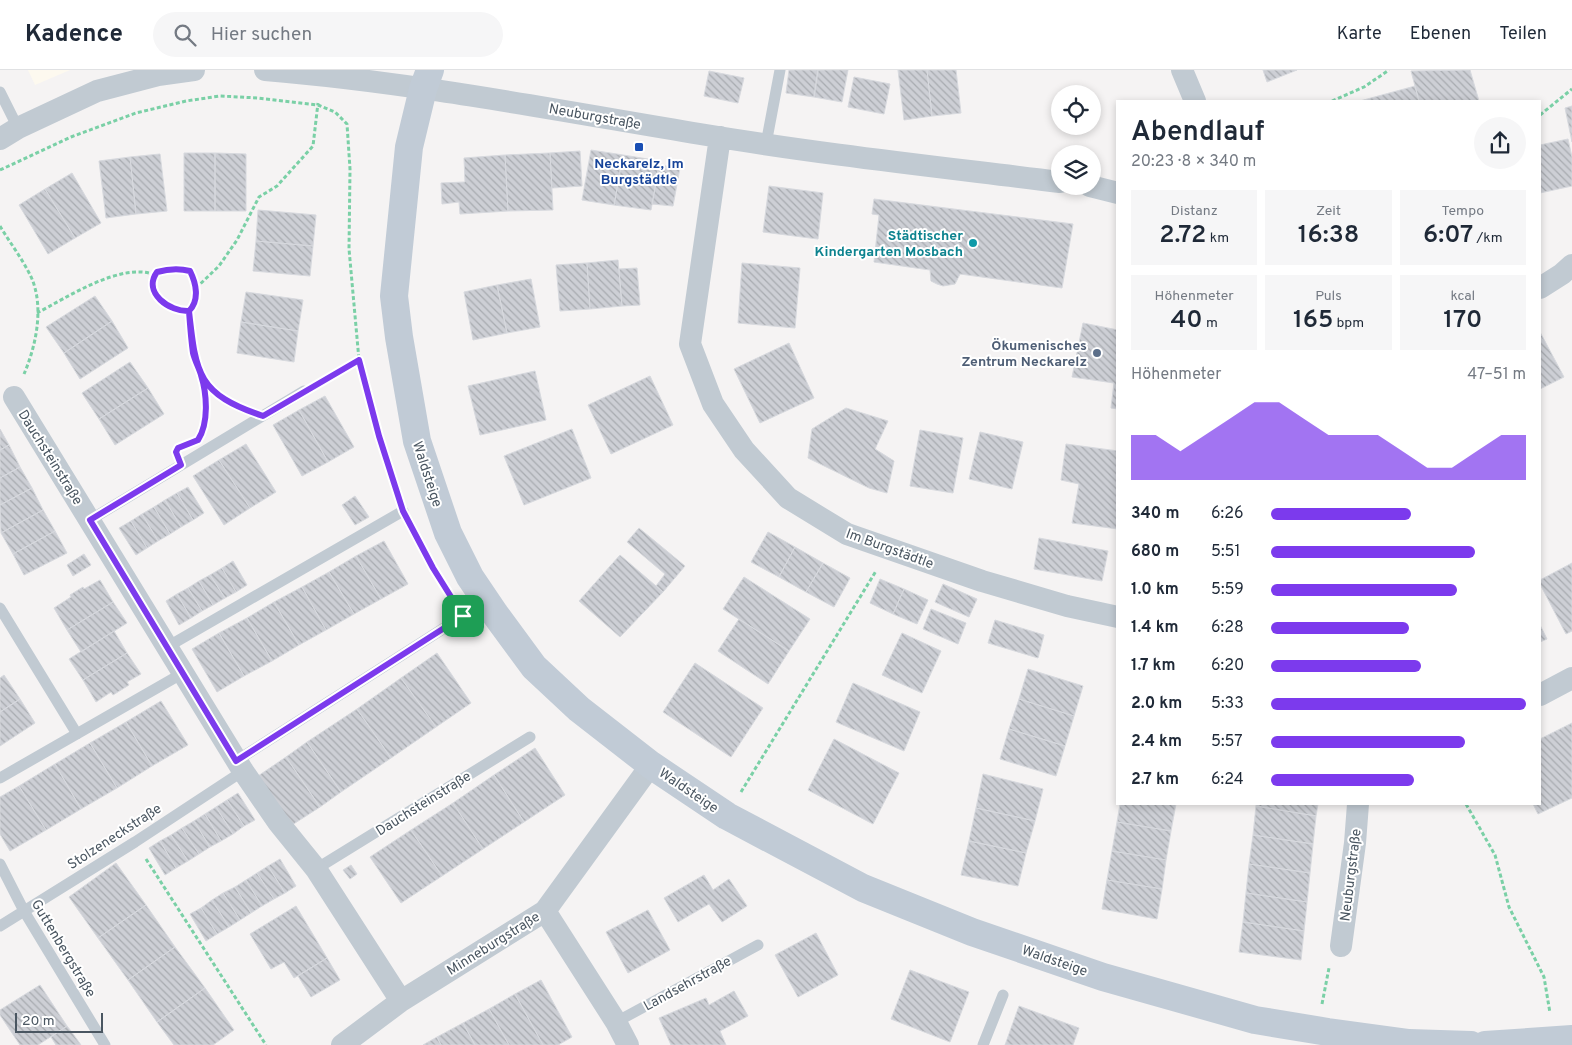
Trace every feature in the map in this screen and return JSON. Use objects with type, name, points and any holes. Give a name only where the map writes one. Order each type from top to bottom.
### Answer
[{"type":"street","points":[[9,133],[97,91],[158,75],[194,70]]},
{"type":"street","name":"Neuburgstraße","points":[[265,70],[322,75],[426,79],[494,99],[720,137],[1051,181]]},
{"type":"street","points":[[1182,70],[1194,100]]},
{"type":"street","name":"Waldsteige","points":[[426,79],[409,147],[394,296],[417,441],[448,533],[470,577],[534,666],[578,709],[651,765],[727,816],[863,888],[972,932],[1104,977],[1255,1020],[1323,1036],[1409,1043],[1470,1045]]},
{"type":"street","name":"Im Burgstädtle","points":[[720,137],[690,344],[713,404],[744,450],[788,498],[847,534],[982,581],[1067,606],[1116,616]]},
{"type":"street","points":[[1101,189],[1116,192]]},
{"type":"street","points":[[1541,287],[1572,265]]},
{"type":"street","name":"Dauchsteinstraße","points":[[14,397],[240,766],[278,822],[316,869],[401,1000]]},
{"type":"street","points":[[1541,694],[1572,678]]},
{"type":"street","name":"Minneburgstraße","points":[[342,1045],[401,1000],[545,911],[651,765]]},
{"type":"street","name":"Neuburgstraße","points":[[1341,946],[1356,843],[1358,805]]},
{"type":"street","points":[[545,911],[616,1022],[628,1045]]},
{"type":"street","points":[[1485,1045],[1564,1040]]},
{"type":"lane","points":[[766,144],[780,70]]},
{"type":"lane","points":[[0,92],[9,133]]},
{"type":"lane","name":"Dauchsteinstraße","points":[[90,520],[304,391]]},
{"type":"lane","points":[[167,647],[403,511]]},
{"type":"lane","points":[[0,608],[77,734]]},
{"type":"lane","points":[[240,766],[463,616]]},
{"type":"lane","points":[[0,778],[183,673]]},
{"type":"lane","name":"Dauchsteinstraße","points":[[316,869],[530,738]]},
{"type":"lane","name":"Stolzeneckstraße","points":[[0,926],[134,842],[240,766]]},
{"type":"lane","name":"Guttenbergstraße","points":[[0,864],[24,911],[105,1045]]},
{"type":"lane","name":"Landsehrstraße","points":[[616,1022],[758,945]]},
{"type":"lane","points":[[983,1045],[1002,995]]},
{"type":"path","points":[[1334,100],[1364,87],[1389,70]]},
{"type":"path","points":[[196,288],[219,266],[238,240],[259,197],[277,186],[313,146],[322,75]]},
{"type":"path","points":[[1541,114],[1572,89]]},
{"type":"path","points":[[0,170],[71,137],[136,113],[186,101],[220,96],[318,104],[335,112],[347,124],[350,169],[348,249],[359,360],[379,436],[403,511],[420,544]]},
{"type":"path","name":"Dauchsteinstraße","points":[[0,226],[31,279],[37,296],[36,338],[28,364],[14,397]]},
{"type":"path","points":[[189,311],[170,308],[159,298],[152,282],[157,272],[174,269],[190,271],[196,288],[194,303],[189,311],[194,355],[204,386],[205,419],[201,435]]},
{"type":"path","points":[[37,313],[101,280],[119,274],[146,272],[155,275]]},
{"type":"path","points":[[304,391],[359,360]]},
{"type":"path","points":[[201,376],[212,391],[230,403],[263,416]]},
{"type":"path","points":[[727,816],[890,549]]},
{"type":"path","points":[[1467,805],[1495,854],[1509,907],[1544,977],[1564,1040]]},
{"type":"path","points":[[134,842],[266,1045]]},
{"type":"path","points":[[1323,1036],[1332,950],[1341,946]]},
{"type":"shaded area","points":[[28,70],[70,70],[35,85]]},
{"type":"building","points":[[789,70],[818,70],[814,97],[786,93]]},
{"type":"building","points":[[818,70],[848,70],[842,102],[814,97]]},
{"type":"building","points":[[898,70],[927,70],[932,116],[904,120]]},
{"type":"building","points":[[927,70],[956,70],[961,113],[932,116]]},
{"type":"building","points":[[1263,70],[1297,70],[1267,82]]},
{"type":"building","points":[[1470,70],[1479,100],[1419,100],[1411,71]]},
{"type":"building","points":[[709,71],[744,78],[738,103],[704,96]]},
{"type":"building","points":[[854,77],[890,84],[884,114],[848,107]]},
{"type":"building","points":[[1415,86],[1419,100],[1364,100]]},
{"type":"building","points":[[1572,106],[1572,142],[1565,108]]},
{"type":"building","points":[[1568,139],[1572,157],[1572,186],[1541,193],[1541,145]]},
{"type":"building","points":[[591,150],[623,155],[614,205],[582,200]]},
{"type":"building","points":[[580,151],[582,186],[552,188],[550,153]]},
{"type":"building","points":[[184,153],[215,153],[215,211],[184,211]]},
{"type":"building","points":[[215,153],[246,154],[246,211],[215,211]]},
{"type":"building","points":[[550,153],[553,210],[508,211],[505,155]]},
{"type":"building","points":[[160,154],[167,211],[136,214],[130,157]]},
{"type":"building","points":[[505,155],[508,211],[460,214],[459,202],[442,204],[441,183],[465,182],[464,158]]},
{"type":"building","points":[[623,155],[660,161],[651,210],[614,205]]},
{"type":"building","points":[[130,157],[136,214],[106,218],[99,161]]},
{"type":"building","points":[[659,165],[680,168],[673,206],[652,204]]},
{"type":"building","points":[[72,173],[101,223],[75,238],[45,189]]},
{"type":"building","points":[[769,186],[823,193],[818,239],[763,232]]},
{"type":"building","points":[[45,189],[75,238],[48,254],[19,205]]},
{"type":"building","name":"Städtischer Kindergarten Mosbach","points":[[874,199],[1073,224],[1062,288],[960,274],[955,284],[943,286],[931,281],[930,270],[874,262],[879,215],[872,214]]},
{"type":"building","points":[[258,210],[316,215],[313,246],[256,241]]},
{"type":"building","points":[[256,241],[313,246],[310,276],[253,271]]},
{"type":"building","points":[[618,260],[622,306],[590,309],[587,263]]},
{"type":"building","points":[[587,263],[590,309],[560,311],[556,265]]},
{"type":"building","points":[[742,263],[800,268],[795,328],[738,323]]},
{"type":"building","points":[[637,268],[640,305],[622,306],[619,269]]},
{"type":"building","points":[[531,279],[540,327],[507,333],[497,285]]},
{"type":"building","points":[[497,285],[507,333],[473,340],[464,292]]},
{"type":"building","points":[[246,292],[303,300],[298,331],[241,322]]},
{"type":"building","points":[[95,296],[112,321],[64,353],[46,327]]},
{"type":"building","points":[[112,321],[128,348],[80,379],[64,353]]},
{"type":"building","points":[[241,322],[298,331],[294,362],[237,353]]},
{"type":"building","name":"Ökumenisches Zentrum Neckarelz","points":[[1083,323],[1116,330],[1116,409],[1111,408],[1114,383],[1072,377]]},
{"type":"building","points":[[1541,334],[1564,377],[1541,388]]},
{"type":"building","points":[[789,343],[814,398],[760,423],[734,369]]},
{"type":"building","points":[[130,362],[148,388],[99,419],[82,393]]},
{"type":"building","points":[[535,371],[546,420],[480,435],[468,386]]},
{"type":"building","points":[[650,376],[673,425],[611,454],[588,405]]},
{"type":"building","points":[[148,388],[164,414],[115,445],[99,419]]},
{"type":"building","points":[[325,396],[354,447],[328,462],[299,410]]},
{"type":"building","points":[[846,408],[888,421],[875,449],[894,461],[887,493],[869,488],[808,458],[812,429]]},
{"type":"building","points":[[299,410],[328,462],[302,476],[273,425]]},
{"type":"building","points":[[0,429],[9,445],[0,450]]},
{"type":"building","points":[[572,429],[591,478],[524,505],[504,456]]},
{"type":"building","points":[[920,430],[963,438],[953,493],[910,486]]},
{"type":"building","points":[[980,432],[1023,442],[1012,489],[969,479]]},
{"type":"building","points":[[246,444],[276,492],[250,508],[219,460]]},
{"type":"building","points":[[1066,444],[1116,451],[1116,529],[1072,523],[1079,484],[1061,480]]},
{"type":"building","points":[[9,445],[20,467],[0,478],[0,450]]},
{"type":"building","points":[[219,460],[250,508],[224,525],[193,476]]},
{"type":"building","points":[[20,467],[32,488],[0,505],[0,478]]},
{"type":"building","points":[[188,487],[204,513],[193,520],[177,493]]},
{"type":"building","points":[[32,488],[43,510],[1,533],[0,505]]},
{"type":"building","points":[[177,493],[193,520],[181,527],[165,500]]},
{"type":"building","points":[[355,496],[369,517],[355,525],[342,505]]},
{"type":"building","points":[[165,500],[181,527],[170,534],[154,507]]},
{"type":"building","points":[[154,507],[170,534],[158,541],[142,514]]},
{"type":"building","points":[[43,510],[55,531],[13,554],[1,533]]},
{"type":"building","points":[[142,514],[158,541],[147,548],[131,521]]},
{"type":"building","points":[[131,521],[147,548],[136,555],[119,528]]},
{"type":"building","points":[[639,528],[685,566],[663,592],[656,586],[665,574],[627,542]]},
{"type":"building","points":[[55,531],[67,553],[24,575],[13,554]]},
{"type":"building","points":[[768,532],[795,547],[779,577],[751,562]]},
{"type":"building","points":[[1039,538],[1108,551],[1102,581],[1034,569]]},
{"type":"building","points":[[384,541],[408,584],[381,599],[356,556]]},
{"type":"building","points":[[795,547],[823,563],[806,592],[779,577]]},
{"type":"building","points":[[84,554],[91,565],[73,576],[67,565]]},
{"type":"building","points":[[620,555],[663,592],[620,637],[579,601]]},
{"type":"building","points":[[356,556],[381,599],[354,614],[329,572]]},
{"type":"building","points":[[233,561],[247,585],[236,592],[222,568]]},
{"type":"building","points":[[823,563],[850,578],[834,607],[806,592]]},
{"type":"building","points":[[1572,563],[1572,631],[1566,634],[1541,586],[1541,579]]},
{"type":"building","points":[[222,568],[236,592],[225,598],[210,575]]},
{"type":"building","points":[[329,572],[354,614],[326,630],[302,587]]},
{"type":"building","points":[[210,575],[225,598],[213,605],[199,581]]},
{"type":"building","points":[[744,577],[810,619],[789,651],[723,609]]},
{"type":"building","points":[[880,579],[904,589],[893,614],[870,603]]},
{"type":"building","points":[[100,580],[113,602],[67,630],[54,608],[83,587],[84,589]]},
{"type":"building","points":[[199,581],[213,605],[202,611],[188,588]]},
{"type":"building","points":[[943,584],[977,599],[969,617],[935,602]]},
{"type":"building","points":[[302,587],[326,630],[299,645],[274,602]]},
{"type":"building","points":[[188,588],[202,611],[191,618],[177,594]]},
{"type":"building","points":[[904,589],[928,600],[917,624],[893,614]]},
{"type":"building","points":[[177,594],[191,618],[179,625],[166,601]]},
{"type":"building","points":[[113,602],[127,623],[81,652],[67,630]]},
{"type":"building","points":[[274,602],[299,645],[272,661],[247,618]]},
{"type":"building","points":[[931,609],[966,623],[958,644],[923,629]]},
{"type":"building","points":[[247,618],[272,661],[244,676],[219,633]]},
{"type":"building","points":[[739,619],[789,651],[768,684],[718,651]]},
{"type":"building","points":[[995,620],[1044,635],[1038,658],[988,643]]},
{"type":"building","points":[[1541,627],[1547,639],[1541,642]]},
{"type":"building","points":[[114,631],[127,653],[83,680],[69,659]]},
{"type":"building","points":[[219,633],[244,676],[217,692],[192,649]]},
{"type":"building","points":[[902,633],[941,651],[922,693],[882,675]]},
{"type":"building","points":[[127,653],[141,674],[127,682],[129,685],[113,695],[111,692],[96,702],[83,680]]},
{"type":"building","points":[[437,653],[471,703],[436,727],[401,678]]},
{"type":"building","points":[[695,663],[763,708],[731,757],[663,712]]},
{"type":"building","points":[[1028,669],[1083,686],[1074,716],[1019,699]]},
{"type":"building","points":[[4,675],[20,699],[0,712],[0,678]]},
{"type":"building","points":[[401,678],[436,727],[391,758],[357,709]]},
{"type":"building","points":[[853,683],[920,712],[904,751],[836,722]]},
{"type":"building","points":[[20,699],[35,723],[0,746],[0,712]]},
{"type":"building","points":[[1019,699],[1074,716],[1065,746],[1009,729]]},
{"type":"building","points":[[161,701],[188,745],[152,766],[126,722]]},
{"type":"building","points":[[357,709],[391,758],[341,792],[307,742]]},
{"type":"building","points":[[126,722],[152,766],[117,788],[90,743]]},
{"type":"building","points":[[1572,723],[1572,798],[1538,814],[1534,805],[1541,805],[1541,738]]},
{"type":"building","points":[[1009,729],[1065,746],[1056,776],[1000,759]]},
{"type":"building","points":[[834,739],[899,773],[873,824],[808,790]]},
{"type":"building","points":[[307,742],[341,792],[320,807],[286,757]]},
{"type":"building","points":[[90,743],[117,788],[81,809],[55,764]]},
{"type":"building","points":[[535,748],[565,795],[524,822],[494,775]]},
{"type":"building","points":[[286,757],[320,807],[292,825],[258,776]]},
{"type":"building","points":[[55,764],[81,809],[46,830],[19,786]]},
{"type":"building","points":[[983,774],[1043,789],[1035,821],[976,808]]},
{"type":"building","points":[[494,775],[524,822],[483,849],[453,803]]},
{"type":"building","points":[[19,786],[46,830],[10,851],[0,834],[0,797]]},
{"type":"building","points":[[238,793],[255,820],[244,826],[227,800]]},
{"type":"building","points":[[227,800],[244,826],[233,834],[216,807]]},
{"type":"building","points":[[453,803],[483,849],[442,876],[411,830]]},
{"type":"building","points":[[1120,805],[1176,805],[1171,831],[1117,822]]},
{"type":"building","points":[[1256,805],[1318,805],[1316,816]]},
{"type":"building","points":[[1256,806],[1316,816],[1313,844],[1253,835]]},
{"type":"building","points":[[216,807],[233,834],[221,841],[205,814]]},
{"type":"building","points":[[976,808],[1035,821],[1026,853],[969,841]]},
{"type":"building","points":[[205,814],[221,841],[210,847],[194,821]]},
{"type":"building","points":[[194,821],[210,847],[199,854],[182,828]]},
{"type":"building","points":[[1117,822],[1171,831],[1166,860],[1112,851]]},
{"type":"building","points":[[182,828],[199,854],[188,861],[171,835]]},
{"type":"building","points":[[411,830],[442,876],[401,903],[370,857]]},
{"type":"building","points":[[171,835],[188,861],[176,868],[160,841]]},
{"type":"building","points":[[1253,835],[1313,844],[1310,873],[1249,864]]},
{"type":"building","points":[[160,841],[176,868],[165,875],[149,848]]},
{"type":"building","points":[[969,841],[1026,853],[1018,886],[961,875]]},
{"type":"building","points":[[1112,851],[1166,860],[1162,889],[1107,880]]},
{"type":"building","points":[[280,859],[296,886],[285,893],[268,866]]},
{"type":"building","points":[[116,863],[146,905],[98,938],[69,897]]},
{"type":"building","points":[[1249,864],[1310,873],[1307,902],[1246,893]]},
{"type":"building","points":[[351,865],[357,874],[350,879],[343,870]]},
{"type":"building","points":[[268,866],[285,893],[274,899],[257,873]]},
{"type":"building","points":[[257,873],[274,899],[262,906],[246,880]]},
{"type":"building","points":[[704,875],[713,890],[729,879],[747,906],[722,922],[709,904],[678,922],[664,898]]},
{"type":"building","points":[[246,880],[262,906],[251,913],[235,887]]},
{"type":"building","points":[[1107,880],[1162,889],[1157,919],[1102,909]]},
{"type":"building","points":[[235,887],[251,913],[240,920],[223,893]]},
{"type":"building","points":[[223,893],[240,920],[229,927],[212,900]]},
{"type":"building","points":[[1246,893],[1307,902],[1304,931],[1243,922]]},
{"type":"building","points":[[212,900],[229,927],[217,934],[201,908]]},
{"type":"building","points":[[146,905],[175,947],[128,980],[98,938]]},
{"type":"building","points":[[296,906],[327,958],[294,978],[284,962],[271,969],[250,934]]},
{"type":"building","points":[[201,908],[217,934],[206,941],[190,914]]},
{"type":"building","points":[[648,910],[670,950],[628,973],[606,932]]},
{"type":"building","points":[[1243,922],[1304,931],[1301,960],[1239,952]]},
{"type":"building","points":[[816,933],[838,975],[798,997],[775,955]]},
{"type":"building","points":[[175,947],[205,988],[157,1022],[128,980]]},
{"type":"building","points":[[327,958],[340,980],[311,997],[298,976]]},
{"type":"building","points":[[910,970],[969,992],[950,1042],[891,1019]]},
{"type":"building","points":[[541,980],[572,1037],[558,1045],[543,1045],[515,994]]},
{"type":"building","points":[[40,985],[67,1026],[38,1045],[20,1045],[0,1015],[0,1010]]},
{"type":"building","points":[[205,988],[234,1030],[213,1045],[174,1045],[157,1022]]},
{"type":"building","points":[[734,991],[748,1016],[720,1031],[726,1045],[671,1045],[659,1018],[706,998],[709,1005]]},
{"type":"building","points":[[515,994],[543,1045],[509,1045],[489,1009]]},
{"type":"building","points":[[1019,1006],[1079,1028],[1073,1045],[1005,1045]]},
{"type":"building","points":[[489,1009],[509,1045],[475,1045],[463,1023]]},
{"type":"building","points":[[463,1023],[475,1045],[441,1045],[437,1037]]},
{"type":"building","points":[[67,1026],[81,1045],[56,1045],[51,1037]]},
{"type":"building","points":[[437,1037],[441,1045],[423,1045]]},
{"type":"place","name":"Neckarelz, Im Burgstädtle","points":[[639,147]]},
{"type":"place","name":"Städtischer Kindergarten Mosbach","points":[[973,243]]},
{"type":"place","name":"Ökumenisches Zentrum Neckarelz","points":[[1097,353]]},
{"type":"route","points":[[463,616],[236,761],[90,520],[181,465],[176,450],[198,440],[203,430],[205,419],[204,386],[194,355],[192,336],[189,311],[196,296],[195,281],[190,271],[174,269],[157,272],[152,282],[159,298],[170,308],[189,311],[194,355],[201,376],[212,391],[244,410],[263,416],[359,360],[379,436],[403,511],[433,568],[463,616]]}]
